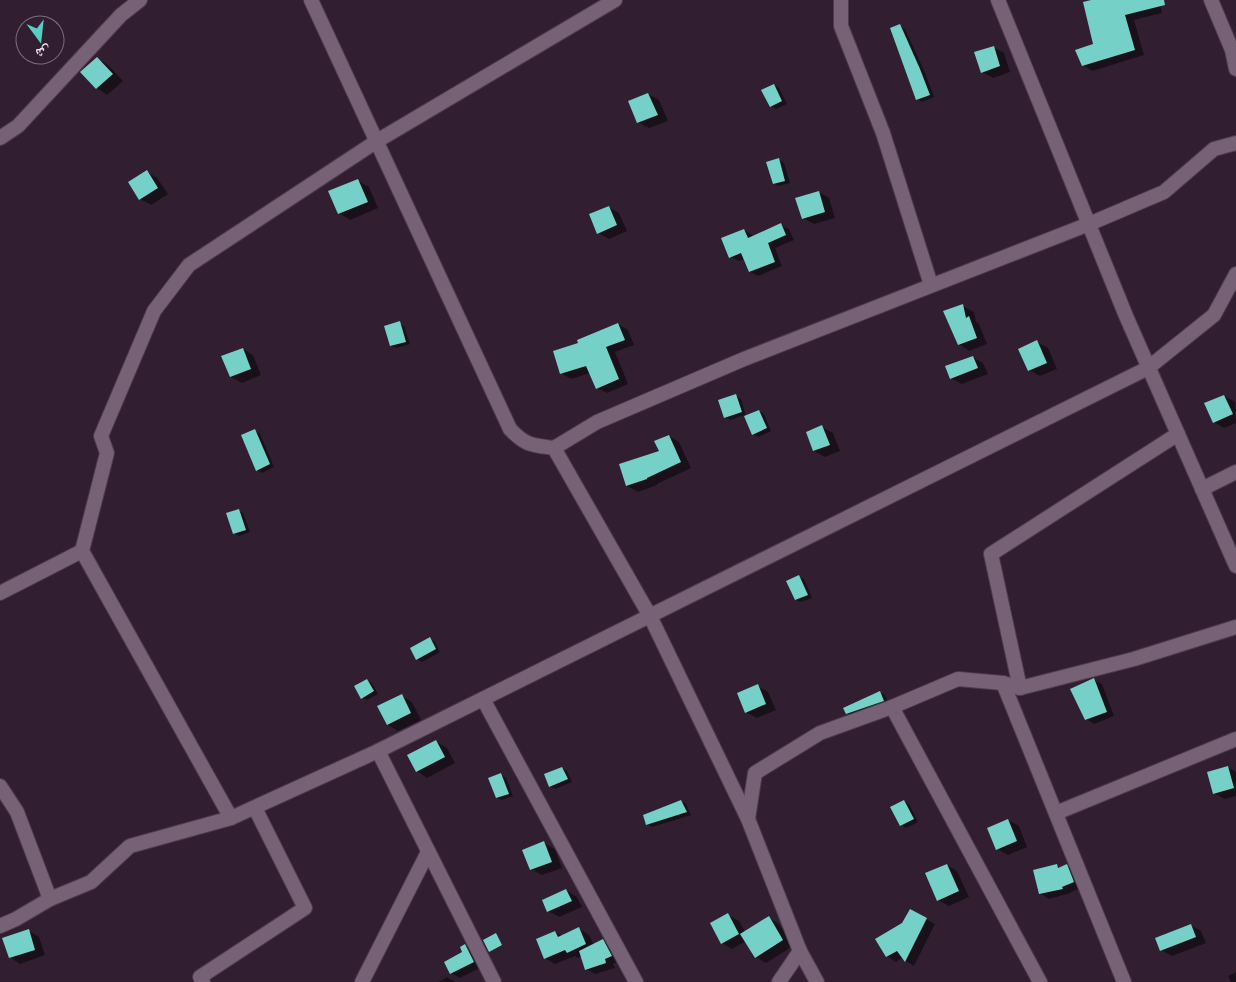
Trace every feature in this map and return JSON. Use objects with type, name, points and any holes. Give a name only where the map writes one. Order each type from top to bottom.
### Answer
[{"type":"street","points":[[0,138],[18,126],[121,15],[140,0]]},
{"type":"street","points":[[311,0],[510,429],[521,441],[554,448],[606,418],[744,359],[1088,224],[1164,192],[1214,149],[1236,143]]},
{"type":"street","points":[[232,818],[82,551],[107,454],[101,436],[154,311],[189,265],[377,141],[615,0]]},
{"type":"street","points":[[841,0],[841,26],[882,133],[931,286]]},
{"type":"street","points":[[998,0],[1126,316],[1236,566]]},
{"type":"street","points":[[1211,0],[1232,50],[1236,69]]},
{"type":"street","points":[[0,926],[50,899],[91,882],[130,846],[232,818],[378,751],[1148,368],[1214,315],[1236,274]]},
{"type":"street","points":[[1020,688],[991,554],[1178,434]]},
{"type":"street","points":[[554,448],[650,616],[748,819],[800,951],[817,982]]},
{"type":"street","points":[[1202,489],[1236,472]]},
{"type":"street","points":[[0,593],[82,551]]},
{"type":"street","points":[[748,819],[755,773],[820,732],[892,707],[958,679],[1003,683],[1020,688],[1134,659],[1236,627]]},
{"type":"street","points":[[1003,683],[1124,982]]},
{"type":"street","points":[[483,699],[636,982]]},
{"type":"street","points":[[892,707],[1040,982]]},
{"type":"street","points":[[1056,813],[1236,740]]},
{"type":"street","points":[[378,751],[494,982]]},
{"type":"street","points":[[0,786],[17,812],[50,899]]},
{"type":"street","points":[[203,982],[200,977],[305,908],[255,808]]},
{"type":"street","points":[[362,982],[428,852]]},
{"type":"street","points":[[779,982],[800,951]]},
{"type":"building","points":[[1091,0],[1164,0],[1165,5],[1125,15],[1135,50],[1082,66],[1075,50],[1093,44],[1083,2]]},
{"type":"building","points":[[900,24],[930,95],[916,100],[890,28]]},
{"type":"building","points":[[994,46],[1000,66],[981,73],[974,52]]},
{"type":"building","points":[[97,57],[113,74],[96,89],[80,72]]},
{"type":"building","points":[[774,84],[782,101],[770,107],[761,90]]},
{"type":"building","points":[[648,93],[658,115],[637,123],[628,101]]},
{"type":"building","points":[[779,158],[785,181],[773,184],[766,162]]},
{"type":"building","points":[[147,170],[158,188],[139,200],[128,182]]},
{"type":"building","points":[[358,179],[368,202],[338,214],[328,191]]},
{"type":"building","points":[[819,191],[825,212],[802,219],[795,198]]},
{"type":"building","points":[[609,206],[617,225],[597,234],[589,214]]},
{"type":"building","points":[[781,223],[786,235],[768,243],[775,262],[749,272],[741,253],[729,258],[721,238],[744,229],[748,238]]},
{"type":"building","points":[[963,304],[966,318],[969,316],[977,338],[958,345],[943,311]]},
{"type":"building","points":[[400,321],[406,342],[390,346],[384,326]]},
{"type":"building","points":[[618,323],[625,340],[606,347],[619,379],[596,389],[586,366],[560,374],[553,351],[578,343],[577,340]]},
{"type":"building","points":[[1037,340],[1047,363],[1028,371],[1018,349]]},
{"type":"building","points":[[243,348],[251,369],[230,377],[221,356]]},
{"type":"building","points":[[973,356],[978,368],[950,379],[945,366]]},
{"type":"building","points":[[736,394],[742,412],[724,418],[718,400]]},
{"type":"building","points":[[1224,395],[1233,414],[1213,423],[1204,403]]},
{"type":"building","points":[[759,410],[767,428],[752,435],[744,416]]},
{"type":"building","points":[[822,425],[830,445],[813,451],[806,432]]},
{"type":"building","points":[[255,429],[270,464],[256,471],[241,435]]},
{"type":"building","points":[[669,435],[681,462],[647,479],[626,486],[619,464],[659,451],[654,441]]},
{"type":"building","points":[[239,509],[246,530],[233,534],[226,513]]},
{"type":"building","points":[[799,575],[808,595],[795,600],[786,581]]},
{"type":"building","points":[[430,637],[436,649],[416,660],[410,648]]},
{"type":"building","points":[[1094,678],[1107,712],[1085,720],[1070,689]]},
{"type":"building","points":[[367,679],[374,691],[361,699],[354,686]]},
{"type":"building","points":[[758,684],[766,704],[745,713],[737,693]]},
{"type":"building","points":[[880,691],[884,701],[846,714],[843,708]]},
{"type":"building","points":[[402,694],[411,713],[387,725],[377,706]]},
{"type":"building","points":[[436,740],[445,757],[416,772],[407,755]]},
{"type":"building","points":[[1228,766],[1234,788],[1213,794],[1207,772]]},
{"type":"building","points":[[562,767],[568,779],[549,787],[544,774]]},
{"type":"building","points":[[501,773],[509,794],[496,798],[488,778]]},
{"type":"building","points":[[681,800],[687,812],[646,825],[643,815]]},
{"type":"building","points":[[904,800],[914,819],[900,826],[890,807]]},
{"type":"building","points":[[1008,819],[1017,841],[996,850],[987,828]]},
{"type":"building","points":[[544,841],[552,862],[530,870],[522,850]]},
{"type":"building","points":[[947,864],[959,891],[937,901],[925,873]]},
{"type":"building","points":[[1057,864],[1058,868],[1067,864],[1074,882],[1062,887],[1063,889],[1039,894],[1033,870]]},
{"type":"building","points":[[566,889],[572,901],[547,912],[542,900]]},
{"type":"building","points":[[910,909],[927,918],[905,962],[897,951],[886,957],[875,939],[902,923]]},
{"type":"building","points":[[728,913],[739,934],[721,944],[710,923]]},
{"type":"building","points":[[769,916],[783,940],[755,958],[740,934]]},
{"type":"building","points":[[1191,924],[1196,937],[1160,951],[1155,938]]},
{"type":"building","points":[[579,927],[586,944],[567,953],[565,950],[544,959],[536,939],[555,931],[558,937]]},
{"type":"building","points":[[29,929],[35,950],[9,958],[2,938]]},
{"type":"building","points":[[496,933],[502,945],[489,952],[483,940]]},
{"type":"building","points":[[603,939],[612,956],[605,959],[606,963],[585,970],[579,951]]},
{"type":"building","points":[[465,944],[474,962],[450,974],[444,962],[462,952],[460,947]]}]
